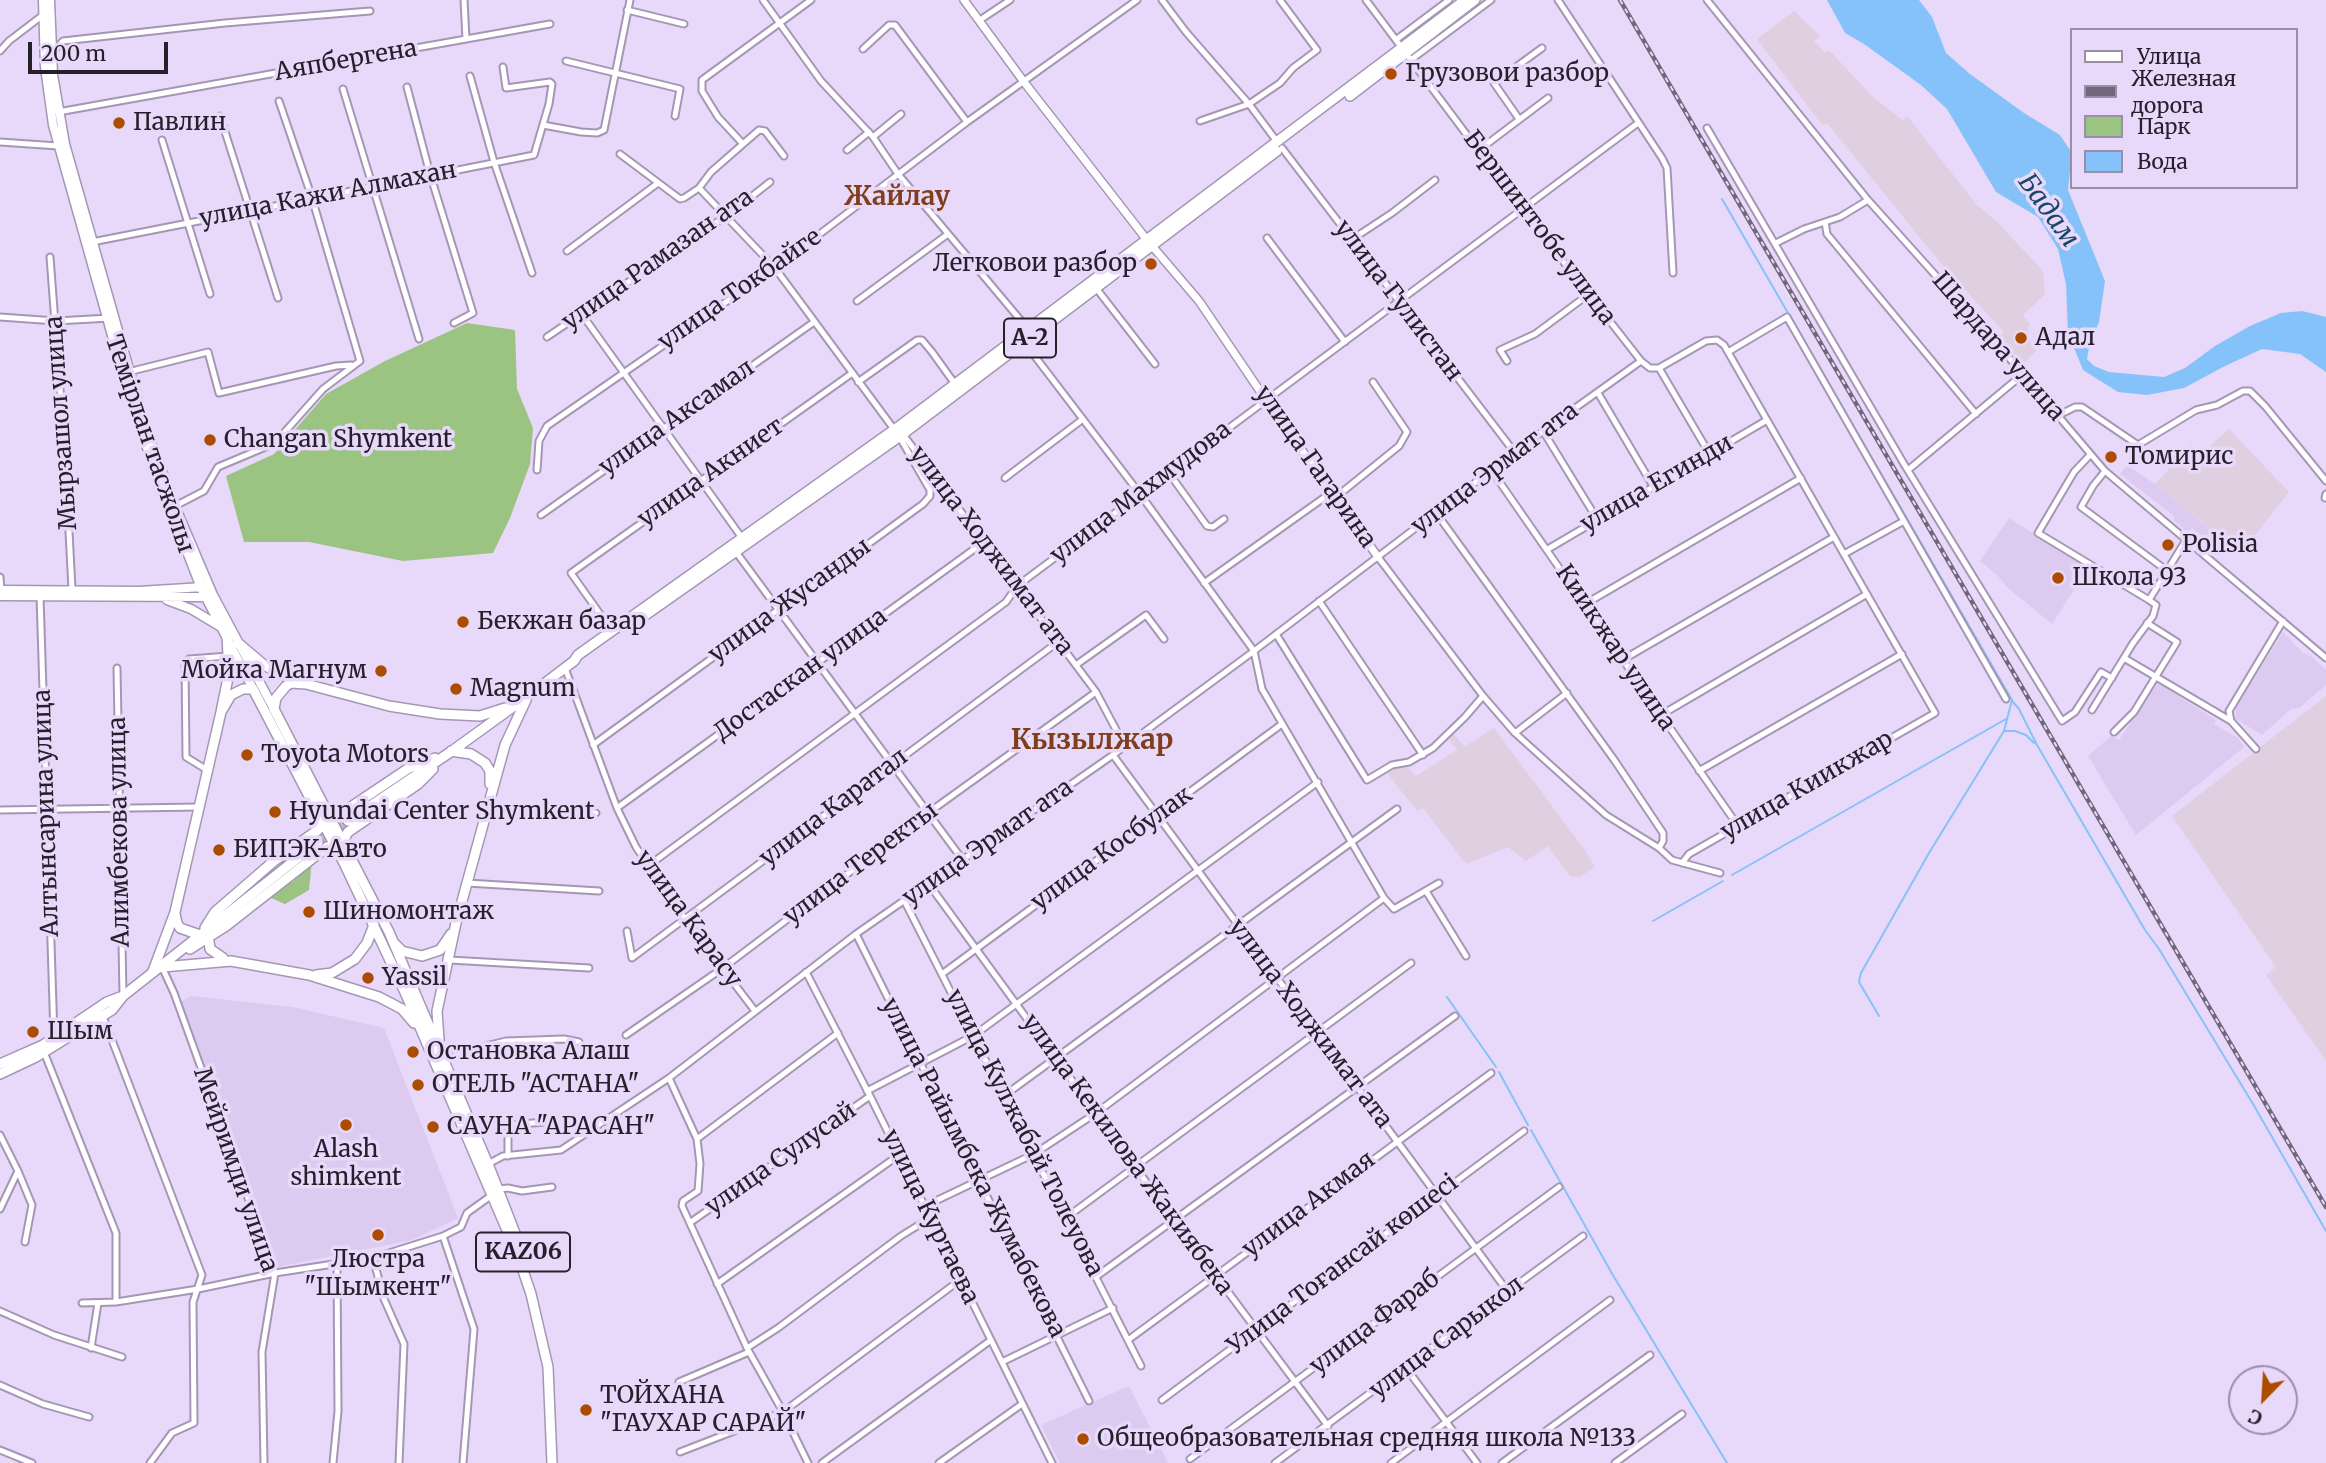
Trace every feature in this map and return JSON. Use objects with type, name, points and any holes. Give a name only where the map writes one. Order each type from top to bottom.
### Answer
[{"type":"highway","name":"A-2","points":[[591,649],[742,538],[899,432],[955,384],[1150,243],[1405,49],[1465,0]]},
{"type":"highway","name":"A-2","points":[[1405,49],[1475,0]]},
{"type":"highway","name":"A-2","points":[[470,738],[574,661],[735,551],[1024,342],[1150,243]]},
{"type":"highway","points":[[152,973],[175,912],[229,673],[225,632]]},
{"type":"highway","points":[[238,643],[264,665],[306,684],[389,706],[463,716],[490,715],[528,696]]},
{"type":"highway","points":[[274,709],[276,698],[286,686],[291,683],[306,684]]},
{"type":"highway","points":[[220,712],[231,695],[239,690],[253,689]]},
{"type":"highway","name":"Темірлан тасжолы","points":[[253,689],[320,827]]},
{"type":"highway","points":[[442,1056],[436,1024],[437,1011],[456,923],[487,804],[512,727],[528,696]]},
{"type":"highway","name":"Темірлан тасжолы","points":[[274,709],[334,815]]},
{"type":"highway","points":[[348,821],[470,738],[474,732],[473,724],[463,716]]},
{"type":"highway","points":[[334,815],[409,768],[452,751],[471,754],[485,763],[491,779],[487,804]]},
{"type":"highway","points":[[206,935],[418,784],[452,751]]},
{"type":"highway","name":"KАZ06","points":[[334,815],[338,841],[537,1292],[548,1337],[556,1403],[558,1463]]},
{"type":"highway","points":[[231,961],[213,953],[206,935],[215,912],[274,861],[320,827]]},
{"type":"highway","name":"KАZ06","points":[[320,827],[338,841],[393,942],[488,1164],[543,1339],[551,1406],[552,1463]]},
{"type":"highway","name":"KАZ06","points":[[0,1074],[44,1052],[123,996],[206,935],[318,842]]},
{"type":"highway","points":[[175,912],[180,928],[206,935]]},
{"type":"highway","points":[[393,942],[412,956],[431,954],[440,950],[449,940],[456,923]]},
{"type":"highway","points":[[309,975],[332,973],[355,959],[367,943],[374,925]]},
{"type":"highway","name":"KАZ06","points":[[162,967],[231,961],[309,975],[390,1002],[410,1016],[429,1049]]},
{"type":"highway","name":"KАZ06","points":[[0,1064],[43,1045],[100,1012]]},
{"type":"main road","name":"Темірлан тасжолы","points":[[43,0],[58,146],[152,446],[205,587]]},
{"type":"main road","name":"Темірлан тасжолы","points":[[50,0],[49,66],[58,112],[145,448],[225,632],[253,689]]},
{"type":"main road","points":[[0,596],[72,589],[139,591],[205,587]]},
{"type":"main road","points":[[0,590],[154,597],[209,596]]},
{"type":"main road","name":"Темірлан тасжолы","points":[[209,596],[274,709]]},
{"type":"main road","points":[[154,597],[191,609],[225,632]]},
{"type":"street","points":[[464,0],[466,39]]},
{"type":"street","points":[[503,67],[506,88],[550,82],[549,104],[543,125],[581,132],[597,133],[604,130],[630,0]]},
{"type":"street","points":[[763,0],[821,80],[871,134],[898,174],[1028,329]]},
{"type":"street","points":[[743,144],[718,117],[702,91],[702,80],[811,0]]},
{"type":"street","name":"улица Гагарина","points":[[964,0],[1024,82],[1199,301],[1378,557],[1483,696],[1515,733],[1606,815],[1659,848],[1672,860],[1720,873]]},
{"type":"street","points":[[980,20],[1010,0]]},
{"type":"street","name":"улица Токбайге","points":[[537,470],[539,441],[547,426],[775,268],[967,122],[1137,0]]},
{"type":"street","name":"улица Гулистан","points":[[1162,0],[1186,32],[1249,103],[1398,303],[1515,453]]},
{"type":"street","points":[[1200,121],[1249,103],[1280,83],[1293,68],[1317,50],[1280,0]]},
{"type":"street","name":"Бершинтобе улица","points":[[1366,0],[1641,361]]},
{"type":"street","points":[[1405,49],[1449,0]]},
{"type":"street","points":[[1405,49],[1490,0]]},
{"type":"street","points":[[1558,0],[1667,168],[1673,274]]},
{"type":"street","name":"Шардара улица","points":[[1707,0],[1868,200],[1998,345],[2105,471],[2326,659]]},
{"type":"street","points":[[627,10],[684,24]]},
{"type":"street","points":[[51,54],[63,41],[225,23],[370,11]]},
{"type":"street","points":[[0,51],[43,15]]},
{"type":"street","name":"Аяпбергена","points":[[58,112],[551,24]]},
{"type":"street","points":[[863,49],[890,25],[895,26],[967,122]]},
{"type":"street","points":[[1520,119],[1494,83],[1542,48]]},
{"type":"street","points":[[566,61],[680,89],[675,116]]},
{"type":"street","points":[[470,76],[494,162],[532,273]]},
{"type":"street","points":[[407,87],[430,174],[473,313],[454,323]]},
{"type":"street","points":[[343,89],[419,339]]},
{"type":"street","points":[[1479,150],[1548,98]]},
{"type":"street","points":[[279,101],[312,198],[357,363]]},
{"type":"street","points":[[847,150],[901,114]]},
{"type":"street","points":[[220,116],[278,298]]},
{"type":"street","name":"улица Махмудова","points":[[648,866],[1006,602],[1017,586],[1638,123]]},
{"type":"street","name":"улица Кажи Алмахан","points":[[92,242],[534,155],[543,125]]},
{"type":"street","points":[[1707,128],[1908,470],[2062,721],[2075,712],[2101,671],[2112,678]]},
{"type":"street","points":[[620,153],[680,199],[699,188],[711,173],[759,130],[763,130],[783,156]]},
{"type":"street","points":[[162,140],[210,294]]},
{"type":"street","points":[[0,142],[58,146]]},
{"type":"street","points":[[1351,240],[1436,180]]},
{"type":"street","name":"улица Рамазан ата","points":[[547,337],[726,216],[770,182]]},
{"type":"street","points":[[567,251],[658,183]]},
{"type":"street","name":"улица Ходжимат ата","points":[[699,188],[775,268],[851,374],[984,542],[1096,692],[1121,739],[1122,748]]},
{"type":"street","points":[[1776,243],[1804,229],[1840,217],[1868,200]]},
{"type":"street","points":[[1825,222],[1827,234],[1976,414]]},
{"type":"street","points":[[857,301],[948,234]]},
{"type":"street","points":[[1266,238],[1345,342]]},
{"type":"street","name":"Мырзашол улица","points":[[50,257],[72,589]]},
{"type":"street","points":[[1096,288],[1155,364]]},
{"type":"street","points":[[1507,360],[1500,350],[1535,334],[1589,294]]},
{"type":"street","points":[[581,313],[742,538]]},
{"type":"street","points":[[0,317],[56,321],[110,318]]},
{"type":"street","points":[[1728,352],[1787,317],[2006,699]]},
{"type":"street","name":"улица Аксамал","points":[[541,515],[814,322]]},
{"type":"street","points":[[858,382],[917,340],[922,340],[955,384]]},
{"type":"street","points":[[1641,361],[1650,368],[1660,368],[1706,341],[1717,340],[1724,345],[1902,654],[1699,771]]},
{"type":"street","points":[[1024,342],[1140,494],[1254,651],[1262,689],[1384,898],[1394,909],[1439,883]]},
{"type":"street","points":[[128,372],[208,352],[219,393],[357,363]]},
{"type":"street","name":"улица Эрмат ата","points":[[488,1164],[508,1156],[561,1150],[668,1078],[856,934],[1113,755],[1641,361]]},
{"type":"street","points":[[175,506],[204,491],[218,467],[275,443],[324,389],[357,363]]},
{"type":"street","points":[[1660,368],[1709,453]]},
{"type":"street","name":"улица Акниет","points":[[612,631],[570,573],[851,374]]},
{"type":"street","points":[[1908,470],[2022,375]]},
{"type":"street","points":[[1205,583],[1334,495],[1399,446],[1407,432],[1373,382]]},
{"type":"street","points":[[2057,416],[2075,407],[2082,407],[2138,445],[2196,410],[2217,405],[2243,391],[2250,391],[2326,481]]},
{"type":"street","name":"улица Егинди","points":[[1598,393],[1653,486]]},
{"type":"street","points":[[1005,478],[1083,419]]},
{"type":"street","name":"улица Егинди","points":[[1548,549],[1768,421]]},
{"type":"street","name":"улица Жусанды","points":[[593,745],[928,501],[930,490],[899,432]]},
{"type":"street","points":[[1543,432],[1597,519]]},
{"type":"street","points":[[2091,455],[2074,472],[2038,533],[2156,605],[2147,624],[2092,710]]},
{"type":"street","name":"Киикжар улица","points":[[1492,471],[1738,827]]},
{"type":"street","points":[[2105,471],[2092,486],[2081,507],[2166,570]]},
{"type":"street","points":[[1169,473],[1207,526],[1213,527],[1224,519]]},
{"type":"street","points":[[1585,604],[1801,478]]},
{"type":"street","points":[[1437,514],[1567,693],[1662,833],[1663,841],[1659,848]]},
{"type":"street","points":[[1844,554],[1904,521]]},
{"type":"street","points":[[1624,659],[1834,537]]},
{"type":"street","points":[[2149,600],[2186,540]]},
{"type":"street","name":"Достаскан улица","points":[[617,808],[984,542]]},
{"type":"street","points":[[735,551],[962,859]]},
{"type":"street","points":[[0,577],[0,590]]},
{"type":"street","name":"Алтынсарина улица","points":[[40,593],[54,1037]]},
{"type":"street","points":[[1661,715],[1867,594]]},
{"type":"street","points":[[1319,601],[1423,755]]},
{"type":"street","points":[[1076,665],[1146,615],[1164,639]]},
{"type":"street","points":[[2231,721],[2229,711],[2283,621]]},
{"type":"street","points":[[2114,732],[2134,712],[2177,642],[2147,624]]},
{"type":"street","points":[[1276,634],[1367,780],[1392,765],[1409,762],[1423,755],[1465,718],[1483,696]]},
{"type":"street","name":"улица Каратал","points":[[626,932],[632,957],[1058,642]]},
{"type":"street","name":"улица Киикжар","points":[[1682,863],[1689,854],[1936,713],[1902,654]]},
{"type":"street","points":[[207,770],[187,757],[186,662],[189,659],[229,656]]},
{"type":"street","points":[[2124,658],[2231,721],[2256,749]]},
{"type":"street","name":"Алимбекова улица","points":[[117,668],[123,996]]},
{"type":"street","name":"улица Карасу","points":[[565,668],[617,808],[636,847],[685,919],[755,1011]]},
{"type":"street","name":"улица Теректы","points":[[626,1035],[723,968],[1096,692]]},
{"type":"street","points":[[1515,733],[1567,693]]},
{"type":"street","name":"улица Косбулак","points":[[942,974],[1282,724]]},
{"type":"street","name":"улица Ходжимат ата","points":[[1113,755],[1508,1292]]},
{"type":"street","name":"улица Сулусай","points":[[691,1222],[869,1094],[974,1036],[1318,782]]},
{"type":"street","points":[[487,804],[596,813]]},
{"type":"street","points":[[0,810],[199,807]]},
{"type":"street","points":[[1005,1095],[1396,809]]},
{"type":"street","points":[[467,883],[599,891]]},
{"type":"street","name":"улица Кекилова Жакиябека","points":[[928,883],[1328,1426]]},
{"type":"street","points":[[1426,891],[1466,956]]},
{"type":"street","points":[[925,1206],[1034,1154],[1096,1113],[1384,898]]},
{"type":"street","name":"улица Кулжабай Толеуова","points":[[905,902],[1141,1366]]},
{"type":"street","name":"улица Райымбека Жумабекова","points":[[856,934],[1089,1401]]},
{"type":"street","points":[[450,960],[589,968]]},
{"type":"street","points":[[1067,1217],[1411,963]]},
{"type":"street","name":"Мейримди улица","points":[[162,967],[174,993],[275,1273],[262,1352],[264,1463]]},
{"type":"street","name":"улица Куртаева","points":[[806,972],[1052,1463]]},
{"type":"street","points":[[100,1012],[202,1275],[193,1302],[194,1423],[172,1433],[150,1463]]},
{"type":"street","points":[[1097,1276],[1455,1016]]},
{"type":"street","points":[[696,1139],[838,1033]]},
{"type":"street","points":[[442,1056],[506,1041],[565,1039],[579,1042]]},
{"type":"street","points":[[44,1052],[116,1233],[116,1302]]},
{"type":"street","name":"улица Акмая","points":[[1128,1340],[1396,1140],[1491,1073]]},
{"type":"street","points":[[668,1078],[696,1139],[699,1164],[698,1191],[683,1201],[682,1206],[748,1350],[808,1463]]},
{"type":"street","points":[[508,1156],[508,1125],[545,1122]]},
{"type":"street","name":"Улица Тоғансай көшесі","points":[[1162,1400],[1524,1131]]},
{"type":"street","points":[[0,1135],[32,1205],[25,1242]]},
{"type":"street","points":[[717,1284],[899,1155]]},
{"type":"street","points":[[0,1209],[18,1171]]},
{"type":"street","name":"улица Фараб","points":[[1189,1459],[1559,1186]]},
{"type":"street","points":[[82,1303],[116,1302],[373,1258],[443,1236],[461,1227],[467,1213],[495,1192],[509,1188],[522,1191],[552,1187]]},
{"type":"street","points":[[679,1382],[748,1350],[901,1236],[930,1218]]},
{"type":"street","points":[[443,1236],[474,1329],[464,1463]]},
{"type":"street","name":"улица Сарыкол","points":[[1275,1463],[1583,1236]]},
{"type":"street","points":[[373,1258],[384,1299],[404,1344],[398,1463]]},
{"type":"street","points":[[333,1463],[338,1411],[337,1263]]},
{"type":"street","points":[[680,1452],[783,1412],[960,1280]]},
{"type":"street","points":[[1391,1463],[1610,1300]]},
{"type":"street","points":[[91,1348],[98,1303]]},
{"type":"street","points":[[1002,1362],[1113,1308]]},
{"type":"street","points":[[0,1311],[54,1335],[122,1357]]},
{"type":"street","points":[[822,1463],[991,1340]]},
{"type":"street","points":[[1502,1463],[1650,1355]]},
{"type":"street","points":[[1406,1368],[1477,1463]]},
{"type":"street","points":[[0,1385],[43,1404],[89,1417]]},
{"type":"street","points":[[939,1463],[1022,1404]]},
{"type":"street","points":[[1615,1463],[1682,1414]]},
{"type":"street","points":[[0,1450],[32,1463]]},
{"type":"shaded area","points":[[1794,11],[1820,36],[1814,41],[1825,53],[1829,50],[1874,98],[1904,121],[1907,116],[1976,204],[1997,222],[2043,271],[2045,294],[2023,315],[2030,324],[2026,335],[2036,351],[2023,364],[2000,336],[2004,332],[1943,266],[1827,123],[1822,125],[1757,39]]},
{"type":"shaded area","points":[[2229,429],[2289,492],[2241,553],[2155,484],[2191,445],[2203,457],[2212,444]]},
{"type":"shaded area","points":[[2127,465],[2219,536],[2211,543],[2192,528],[2188,533],[2175,521],[2174,516],[2120,474]]},
{"type":"shaded area","points":[[2009,518],[2088,568],[2052,624],[1980,561]]},
{"type":"shaded area","points":[[2283,632],[2303,653],[2311,656],[2326,670],[2326,685],[2299,708],[2291,709],[2262,735],[2236,719],[2236,708]]},
{"type":"shaded area","points":[[2158,683],[2216,720],[2214,724],[2238,738],[2244,747],[2136,835],[2088,756],[2111,736],[2119,740]]},
{"type":"shaded area","points":[[2326,696],[2326,1061],[2266,975],[2276,967],[2172,816]]},
{"type":"shaded area","points":[[1494,728],[1595,867],[1579,877],[1570,876],[1548,846],[1526,861],[1508,847],[1466,864],[1423,808],[1417,811],[1388,774],[1394,769],[1407,767],[1416,776],[1457,750],[1449,739],[1454,734],[1464,747]]},
{"type":"shaded area","points":[[191,996],[292,1007],[384,1028],[458,1218],[412,1240],[277,1267],[181,1002]]},
{"type":"shaded area","points":[[1129,1386],[1168,1463],[1060,1463],[1041,1425]]},
{"type":"green space","points":[[467,323],[515,330],[517,389],[533,428],[530,464],[510,518],[493,553],[403,561],[309,542],[244,542],[226,476],[274,454],[326,394],[385,361]]},
{"type":"green space","points":[[312,860],[309,890],[285,904],[264,895],[295,880],[297,873]]},
{"type":"water","name":"Бадам","points":[[1827,0],[1919,0],[1932,17],[1946,53],[2024,113],[2060,135],[2070,150],[2068,190],[2105,281],[2099,322],[2087,359],[2094,366],[2109,372],[2164,377],[2185,368],[2215,346],[2250,326],[2281,313],[2302,311],[2326,317],[2326,372],[2300,354],[2262,349],[2184,388],[2147,395],[2118,392],[2083,370],[2068,333],[2066,284],[2058,249],[2038,217],[1996,192],[1947,109],[1921,85],[1845,33]]},
{"type":"waterway","points":[[1722,199],[2012,700],[2004,731],[1929,853],[1861,973],[1859,982],[1879,1016]]},
{"type":"waterway","points":[[2012,701],[2145,930],[2253,1104],[2326,1231]]},
{"type":"waterway","points":[[1732,875],[2006,719]]},
{"type":"waterway","points":[[2005,731],[2026,735],[2034,743]]},
{"type":"waterway","points":[[1653,921],[1723,881]]},
{"type":"waterway","points":[[1447,997],[1496,1067]]},
{"type":"waterway","points":[[1499,1072],[1528,1125]]},
{"type":"waterway","points":[[1531,1130],[1614,1277],[1727,1463]]},
{"type":"tunnel","points":[[318,842],[348,821]]},
{"type":"railway","points":[[1620,0],[2326,1207]]},
{"type":"place","name":"Грузовои разбор","points":[[1391,74]]},
{"type":"place","name":"Павлин","points":[[119,123]]},
{"type":"place","name":"Легковои разбор","points":[[1151,264]]},
{"type":"place","name":"Адал","points":[[2021,338]]},
{"type":"place","name":"Changan Shymkent","points":[[210,440]]},
{"type":"place","name":"Томирис","points":[[2111,457]]},
{"type":"place","name":"Polisia","points":[[2168,545]]},
{"type":"place","name":"Школа 93","points":[[2058,578]]},
{"type":"place","name":"Бекжан базар","points":[[463,622]]},
{"type":"place","name":"Мойка Магнум","points":[[381,671]]},
{"type":"place","name":"Magnum","points":[[456,689]]},
{"type":"place","name":"Toyota Motors","points":[[247,755]]},
{"type":"place","name":"Hyundai Center Shymkent","points":[[275,812]]},
{"type":"place","name":"БИПЭК-Авто","points":[[219,850]]},
{"type":"place","name":"Шиномонтаж","points":[[309,912]]},
{"type":"place","name":"Yassil","points":[[368,978]]},
{"type":"place","name":"Шым","points":[[33,1032]]},
{"type":"place","name":"Остановка Алаш","points":[[413,1052]]},
{"type":"place","name":"ОТЕЛЬ \"АСТАНА\"","points":[[418,1085]]},
{"type":"place","name":"Alash shimkent","points":[[346,1125]]},
{"type":"place","name":"САУНА \"АРАСАН\"","points":[[433,1127]]},
{"type":"place","name":"Люстра \"Шымкент\"","points":[[378,1235]]},
{"type":"place","name":"ТОЙХАНА \"ГАУХАР САРАЙ\"","points":[[586,1410]]},
{"type":"place","name":"Общеобразовательная средняя школа №133","points":[[1083,1439]]},
{"type":"district","name":"Жайлау","points":[[897,198]]},
{"type":"district","name":"Кызылжар","points":[[1092,741]]}]
